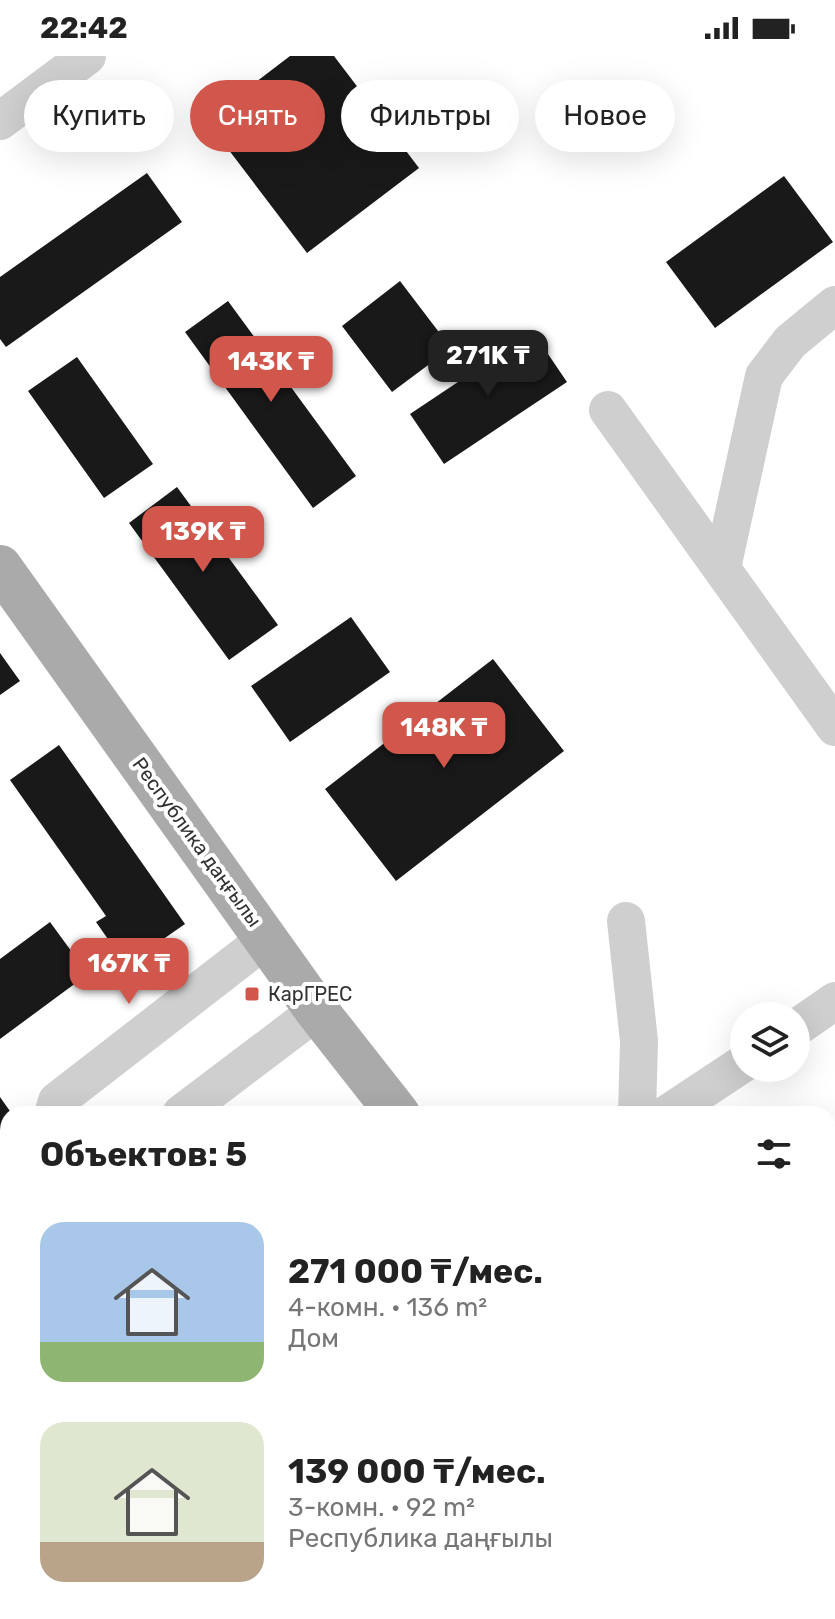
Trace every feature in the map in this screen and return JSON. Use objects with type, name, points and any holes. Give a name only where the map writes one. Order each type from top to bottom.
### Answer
[{"type":"main road","name":"Республика даңғылы","points":[[0,567],[317,1011],[392,1106]]},
{"type":"street","points":[[0,121],[87,56]]},
{"type":"street","points":[[722,568],[764,376],[790,342],[835,305]]},
{"type":"street","points":[[608,410],[835,727]]},
{"type":"street","points":[[626,921],[639,1041],[637,1106]]},
{"type":"street","points":[[55,1106],[57,1101],[266,939]]},
{"type":"street","points":[[810,1018],[835,1001]]},
{"type":"street","points":[[192,1106],[317,1011]]},
{"type":"street","points":[[679,1106],[730,1072]]},
{"type":"building","points":[[290,56],[334,56],[352,80],[341,80],[341,152],[407,152],[419,168],[307,253],[230,152],[325,152],[325,80],[258,80]]},
{"type":"building","points":[[147,173],[182,222],[6,347],[0,339],[0,277]]},
{"type":"building","points":[[784,176],[833,242],[715,328],[666,262]]},
{"type":"building","points":[[400,281],[451,348],[392,392],[342,326]]},
{"type":"building","points":[[228,301],[356,476],[313,508],[185,332]]},
{"type":"building","points":[[533,332],[567,382],[444,464],[410,414]]},
{"type":"building","points":[[77,357],[153,464],[104,498],[28,391]]},
{"type":"building","points":[[177,487],[278,625],[229,660],[129,523]]},
{"type":"building","points":[[351,617],[390,672],[290,742],[251,686]]},
{"type":"building","points":[[0,653],[20,681],[0,695]]},
{"type":"building","points":[[493,659],[564,751],[396,881],[325,789]]},
{"type":"building","points":[[59,745],[185,924],[126,965],[96,922],[106,916],[10,780]]},
{"type":"building","points":[[50,922],[88,974],[0,1039],[0,959]]},
{"type":"place","name":"КарГРЕС","points":[[252,994]]}]
